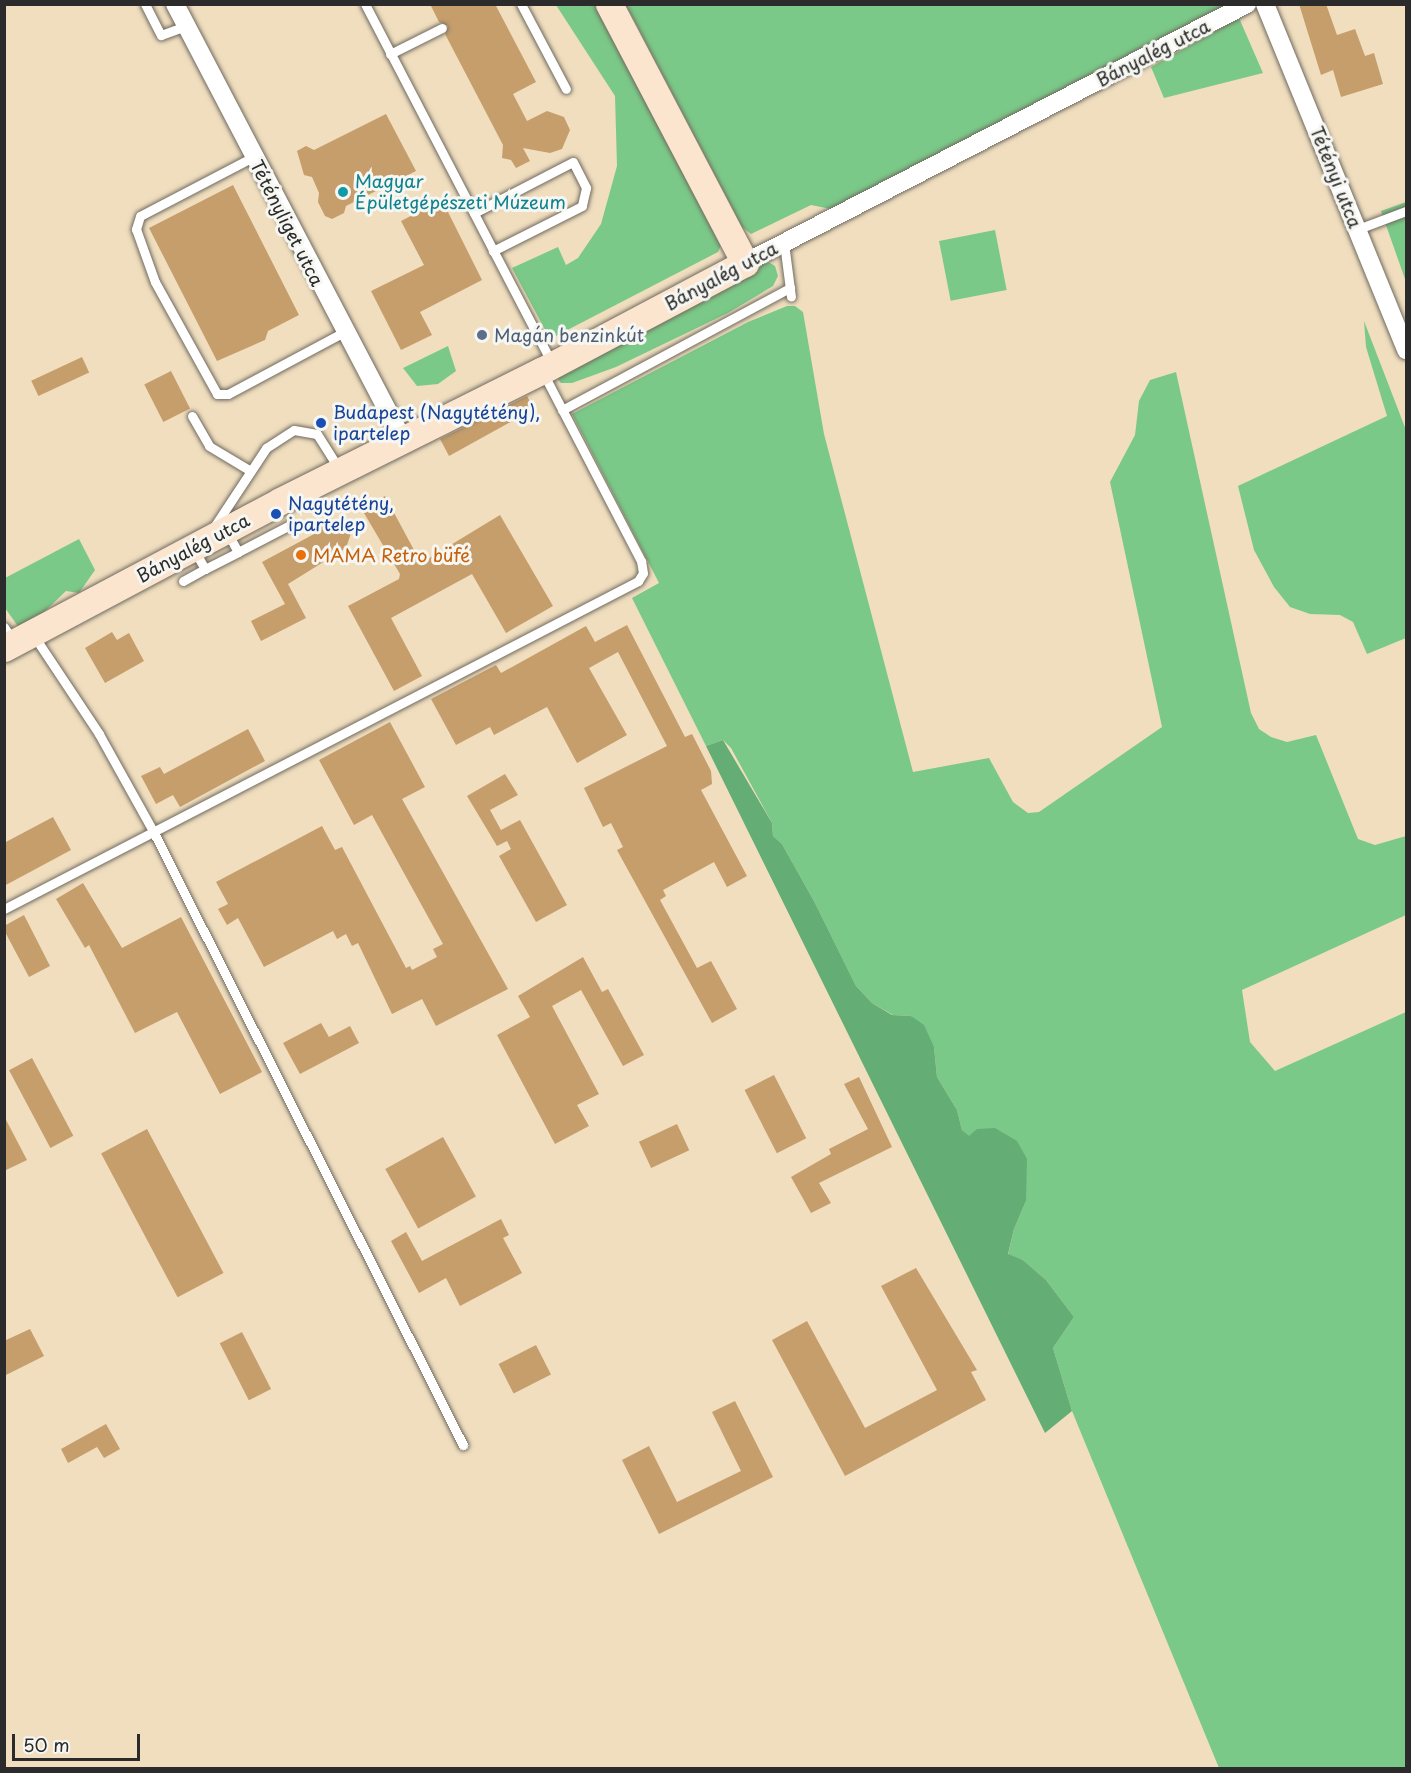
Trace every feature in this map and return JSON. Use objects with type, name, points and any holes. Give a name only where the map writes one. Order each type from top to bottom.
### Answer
[{"type":"street","name":"Tétényliget utca","points":[[175,4],[344,332],[403,440]]},
{"type":"street","points":[[609,4],[745,263]]},
{"type":"street","name":"Bányalég utca","points":[[14,638],[214,548],[340,471],[547,368],[745,263],[1247,4]]},
{"type":"street","name":"Tétényi utca","points":[[1265,4],[1407,350]]},
{"type":"lane","points":[[145,4],[161,35],[186,26]]},
{"type":"lane","points":[[4,909],[638,581],[643,573],[641,561],[562,410],[547,368],[493,251],[365,4]]},
{"type":"lane","points":[[521,4],[566,89]]},
{"type":"lane","points":[[390,54],[442,28]]},
{"type":"lane","points":[[253,157],[140,216],[136,229],[155,282],[217,394],[228,394],[344,332]]},
{"type":"lane","points":[[474,213],[573,162],[586,188],[587,197],[582,206],[493,251]]},
{"type":"lane","points":[[1358,229],[1407,211]]},
{"type":"lane","points":[[562,410],[790,293],[784,243]]},
{"type":"lane","points":[[192,417],[209,446],[249,470]]},
{"type":"lane","points":[[183,581],[214,548],[249,470],[266,448],[300,429],[317,434],[340,471]]},
{"type":"lane","points":[[214,548],[290,525]]},
{"type":"lane","points":[[14,638],[99,734],[153,831],[463,1445]]},
{"type":"green space","points":[[556,5],[600,5],[721,245],[718,252],[550,339],[512,268],[558,247],[566,265],[578,258],[601,224],[617,166],[615,96]]},
{"type":"green space","points":[[626,5],[1230,5],[831,209],[811,205],[751,234],[742,227]]},
{"type":"green space","points":[[1239,18],[1263,73],[1164,98],[1151,67]]},
{"type":"green space","points":[[1406,202],[1406,282],[1381,211]]},
{"type":"green space","points":[[995,230],[1007,290],[951,301],[939,241]]},
{"type":"green space","points":[[765,260],[775,266],[778,276],[773,286],[728,313],[616,367],[572,383],[561,383],[556,377]]},
{"type":"green space","points":[[787,306],[795,306],[803,312],[824,434],[913,772],[989,758],[1013,802],[1028,813],[1039,812],[1162,727],[1110,482],[1135,435],[1139,401],[1150,380],[1176,372],[1251,713],[1259,729],[1271,737],[1287,742],[1316,735],[1358,839],[1375,845],[1406,836],[1406,915],[1242,990],[1250,1042],[1275,1071],[1406,1012],[1406,1768],[1219,1768],[1072,1411],[1053,1348],[1074,1317],[1046,1280],[1023,1260],[1008,1255],[1014,1229],[1026,1201],[962,1130],[957,1110],[937,1077],[934,1047],[911,1016],[893,1015],[872,1003],[856,986],[815,903],[782,844],[773,836],[772,823],[731,748],[723,740],[706,746],[632,598],[659,583],[572,414],[748,322]]},
{"type":"green space","points":[[1364,321],[1406,430],[1406,638],[1367,654],[1353,622],[1340,615],[1310,614],[1290,607],[1274,587],[1254,550],[1238,486],[1387,416],[1366,347]]},
{"type":"green space","points":[[448,346],[456,371],[438,384],[417,386],[403,368]]},
{"type":"green space","points":[[79,539],[95,570],[79,593],[66,591],[36,620],[20,629],[5,608],[5,578]]},
{"type":"green space","points":[[723,740],[772,823],[773,836],[782,844],[815,903],[856,986],[872,1003],[892,1015],[911,1016],[924,1025],[934,1047],[937,1077],[957,1110],[962,1130],[969,1136],[977,1129],[995,1128],[1017,1141],[1027,1159],[1026,1201],[1014,1229],[1008,1254],[1023,1260],[1046,1280],[1074,1317],[1053,1348],[1072,1411],[1045,1433],[706,746]]},
{"type":"building","points":[[430,4],[495,4],[536,82],[513,94],[527,121],[547,111],[564,117],[570,130],[562,149],[550,153],[523,148],[530,161],[516,168],[511,160],[502,158],[503,145],[445,34],[448,26],[439,22]]},
{"type":"building","points":[[1299,4],[1326,4],[1337,35],[1355,29],[1365,56],[1374,53],[1383,84],[1341,97],[1333,70],[1321,75]]},
{"type":"building","points":[[386,114],[416,171],[346,206],[344,213],[332,219],[325,216],[318,202],[319,193],[312,177],[304,175],[297,151],[306,146],[314,150]]},
{"type":"building","points":[[233,185],[299,315],[268,331],[265,340],[217,361],[149,228]]},
{"type":"building","points":[[442,200],[482,280],[420,312],[432,335],[401,350],[371,291],[424,265],[401,221]]},
{"type":"building","points":[[82,357],[89,372],[38,396],[31,381]]},
{"type":"building","points":[[171,371],[190,408],[163,422],[144,385]]},
{"type":"building","points":[[527,396],[534,409],[449,456],[440,439]]},
{"type":"building","points":[[385,496],[421,563],[500,515],[553,606],[506,633],[472,574],[391,618],[422,676],[394,691],[348,606],[399,579],[400,574],[361,508]]},
{"type":"building","points":[[329,520],[355,521],[346,548],[288,584],[306,618],[261,641],[251,621],[285,604],[262,562],[316,533],[317,525]]},
{"type":"building","points":[[627,625],[685,737],[692,734],[711,771],[712,784],[701,790],[747,876],[727,887],[714,862],[663,890],[666,896],[660,900],[697,968],[711,961],[737,1009],[712,1023],[617,850],[623,847],[611,823],[603,827],[584,788],[667,746],[618,652],[589,668],[627,735],[577,763],[547,707],[494,735],[490,727],[456,745],[431,699],[496,665],[501,673],[586,626],[595,642]]},
{"type":"building","points":[[112,632],[117,640],[129,633],[144,661],[105,683],[85,648]]},
{"type":"building","points":[[390,722],[425,787],[402,799],[508,989],[436,1026],[422,999],[392,1014],[358,943],[352,946],[346,934],[337,939],[333,931],[264,967],[238,918],[227,925],[218,909],[228,904],[216,882],[322,826],[335,850],[342,847],[406,968],[410,966],[412,970],[437,957],[433,949],[443,944],[372,815],[354,825],[319,760]]},
{"type":"building","points":[[248,729],[265,761],[180,807],[173,795],[156,804],[141,776],[160,767],[164,774]]},
{"type":"building","points":[[505,774],[518,795],[490,810],[501,830],[520,820],[567,905],[536,922],[499,856],[511,849],[507,841],[497,846],[467,796]]},
{"type":"building","points":[[53,817],[71,850],[4,886],[4,843]]},
{"type":"building","points":[[83,883],[122,948],[181,917],[262,1072],[220,1094],[177,1012],[135,1033],[89,945],[85,948],[56,899]]},
{"type":"building","points":[[24,915],[50,966],[29,977],[4,930],[4,926]]},
{"type":"building","points":[[583,957],[602,992],[608,989],[644,1055],[623,1066],[581,990],[552,1006],[599,1094],[577,1105],[589,1126],[555,1144],[497,1035],[530,1017],[518,996]]},
{"type":"building","points":[[321,1023],[329,1037],[350,1026],[359,1043],[300,1074],[283,1043]]},
{"type":"building","points":[[32,1058],[73,1136],[50,1148],[9,1070]]},
{"type":"building","points":[[774,1075],[806,1138],[777,1153],[745,1090]]},
{"type":"building","points":[[859,1077],[892,1147],[819,1183],[831,1203],[811,1213],[791,1177],[831,1154],[829,1149],[868,1129],[844,1084]]},
{"type":"building","points":[[4,1116],[27,1160],[4,1171]]},
{"type":"building","points":[[677,1124],[689,1150],[651,1168],[639,1142]]},
{"type":"building","points":[[147,1129],[224,1273],[178,1297],[101,1153]]},
{"type":"building","points":[[443,1137],[476,1196],[418,1228],[385,1169]]},
{"type":"building","points":[[501,1219],[509,1235],[503,1238],[522,1273],[460,1306],[446,1278],[419,1293],[391,1241],[406,1232],[422,1261]]},
{"type":"building","points":[[916,1268],[977,1370],[971,1372],[986,1400],[845,1476],[772,1340],[807,1321],[865,1428],[937,1390],[881,1286]]},
{"type":"building","points":[[30,1329],[44,1356],[4,1376],[4,1341]]},
{"type":"building","points":[[242,1332],[271,1389],[249,1400],[220,1343]]},
{"type":"building","points":[[536,1345],[551,1374],[514,1393],[499,1364]]},
{"type":"building","points":[[735,1401],[773,1477],[659,1534],[622,1460],[649,1446],[677,1502],[741,1471],[712,1412]]},
{"type":"building","points":[[106,1424],[120,1449],[104,1458],[97,1447],[68,1463],[61,1449]]},
{"type":"place","name":"Magyar Épületgépészeti Múzeum","points":[[343,192]]},
{"type":"place","name":"Magán benzinkút","points":[[482,335]]},
{"type":"place","name":"Budapest (Nagytétény), ipartelep","points":[[321,423]]},
{"type":"place","name":"Nagytétény, ipartelep","points":[[276,514]]},
{"type":"place","name":"MAMA Retro büfé","points":[[301,555]]}]
